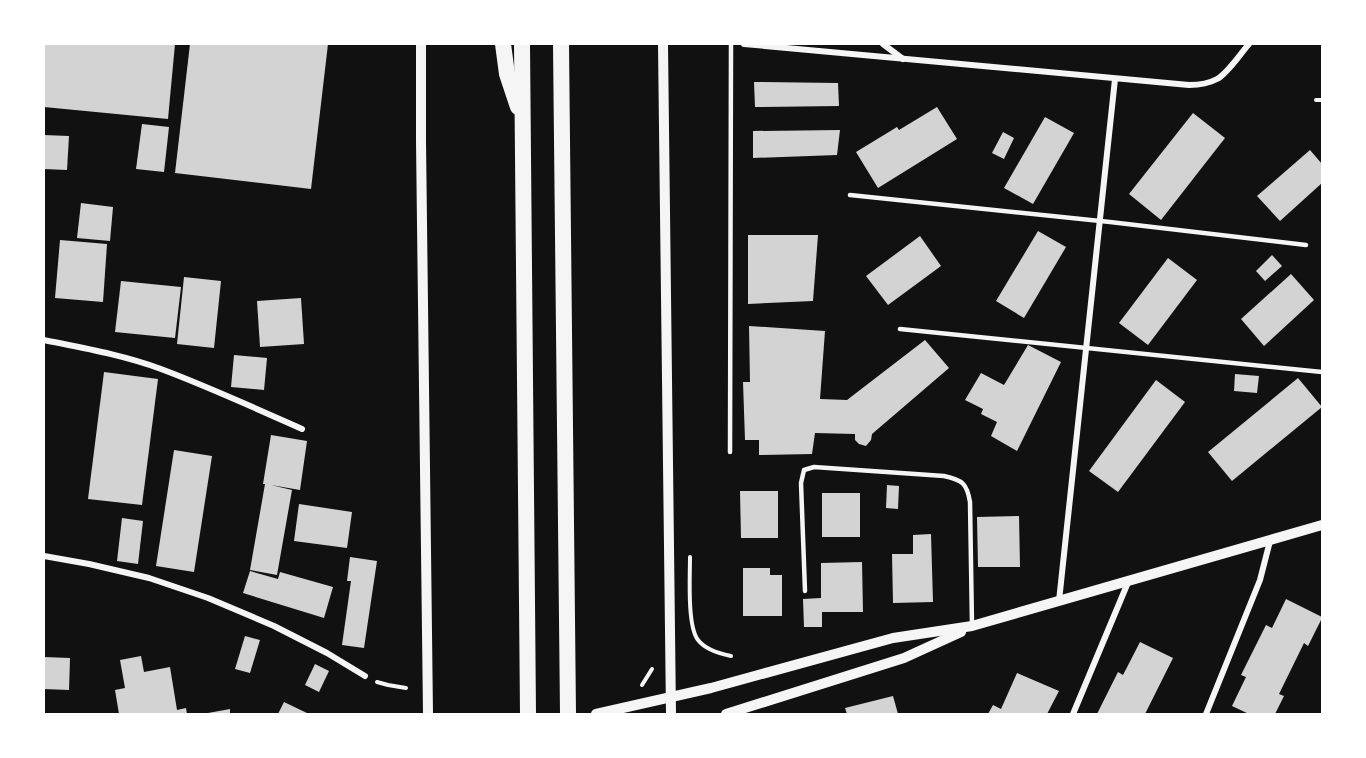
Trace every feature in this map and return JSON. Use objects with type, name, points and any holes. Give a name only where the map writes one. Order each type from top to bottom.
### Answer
[{"type":"highway","points":[[503,44],[507,74],[523,122]]},
{"type":"highway","points":[[522,44],[528,714]]},
{"type":"highway","points":[[561,44],[568,714]]},
{"type":"street","points":[[421,44],[428,714]]},
{"type":"street","points":[[663,44],[671,714]]},
{"type":"street","points":[[744,44],[801,46],[903,59],[1189,86],[1217,79],[1249,44]]},
{"type":"street","points":[[883,44],[903,59]]},
{"type":"street","points":[[1059,601],[1115,79]]},
{"type":"street","points":[[44,340],[94,350],[159,369],[302,429]]},
{"type":"street","points":[[596,714],[671,698],[893,638],[972,626],[1323,525]]},
{"type":"street","points":[[1206,714],[1260,580],[1270,541]]},
{"type":"street","points":[[44,556],[149,578],[208,598],[327,652],[365,676]]},
{"type":"street","points":[[1073,714],[1129,580]]},
{"type":"street","points":[[726,714],[904,658],[972,626]]},
{"type":"lane","points":[[730,452],[731,44]]},
{"type":"lane","points":[[850,195],[1306,245]]},
{"type":"lane","points":[[900,328],[1323,372]]},
{"type":"lane","points":[[805,591],[801,483],[804,470],[814,467],[944,476],[962,482],[966,486],[970,502],[972,626]]},
{"type":"path","points":[[1316,100],[1323,100]]},
{"type":"path","points":[[722,654],[731,656]]},
{"type":"path","points":[[642,685],[652,669],[657,668]]},
{"type":"path","points":[[365,676],[388,685],[406,688]]},
{"type":"building","points":[[44,44],[175,44],[168,119],[44,107]]},
{"type":"building","points":[[190,44],[328,44],[311,189],[175,173]]},
{"type":"building","points":[[754,82],[838,83],[839,106],[755,107]]},
{"type":"building","points":[[937,107],[957,139],[878,188],[856,152],[897,127],[899,130]]},
{"type":"building","points":[[1193,113],[1225,138],[1161,220],[1129,194]]},
{"type":"building","points":[[1045,117],[1074,133],[1033,204],[1004,188]]},
{"type":"building","points":[[142,124],[169,127],[164,172],[136,169]]},
{"type":"building","points":[[840,130],[837,155],[753,158],[753,131]]},
{"type":"building","points":[[1003,132],[1014,138],[1004,159],[992,153]]},
{"type":"building","points":[[44,135],[69,136],[67,170],[44,169]]},
{"type":"building","points":[[1310,150],[1322,164],[1322,183],[1280,221],[1257,196]]},
{"type":"building","points":[[81,203],[113,207],[110,241],[77,238]]},
{"type":"building","points":[[1038,231],[1066,247],[1024,318],[996,301]]},
{"type":"building","points":[[748,235],[818,235],[813,301],[748,304]]},
{"type":"building","points":[[920,236],[941,266],[888,305],[866,276]]},
{"type":"building","points":[[60,240],[107,244],[103,302],[55,298]]},
{"type":"building","points":[[1272,255],[1282,266],[1265,281],[1256,271]]},
{"type":"building","points":[[1168,258],[1197,280],[1148,345],[1119,323]]},
{"type":"building","points":[[1291,274],[1314,300],[1264,346],[1241,319]]},
{"type":"building","points":[[184,277],[221,281],[214,348],[177,344]]},
{"type":"building","points":[[121,281],[181,287],[175,338],[115,332]]},
{"type":"building","points":[[301,298],[304,344],[260,347],[257,301]]},
{"type":"building","points":[[749,326],[825,331],[820,399],[847,400],[925,340],[949,368],[872,434],[866,446],[855,440],[855,434],[815,433],[812,454],[759,455],[759,440],[745,440],[743,382],[750,382]]},
{"type":"building","points":[[1028,345],[1061,362],[1017,451],[991,436],[997,422],[981,414],[983,409],[965,400],[981,373],[1004,385]]},
{"type":"building","points":[[234,355],[267,358],[264,390],[231,387]]},
{"type":"building","points":[[104,372],[158,379],[142,505],[88,499]]},
{"type":"building","points":[[1235,374],[1259,376],[1257,393],[1234,391]]},
{"type":"building","points":[[1298,378],[1322,407],[1232,481],[1208,452]]},
{"type":"building","points":[[1156,380],[1185,402],[1118,492],[1089,471]]},
{"type":"building","points":[[271,435],[307,441],[300,490],[271,485],[292,490],[277,575],[250,570]]},
{"type":"building","points":[[174,450],[212,456],[194,572],[156,566]]},
{"type":"building","points":[[887,485],[899,486],[898,509],[886,508]]},
{"type":"building","points":[[740,491],[778,491],[778,538],[741,538]]},
{"type":"building","points":[[822,493],[860,493],[860,537],[822,537]]},
{"type":"building","points":[[299,504],[352,512],[347,548],[294,541]]},
{"type":"building","points":[[1019,516],[1020,567],[978,567],[977,517]]},
{"type":"building","points":[[122,518],[143,521],[138,564],[117,561]]},
{"type":"building","points":[[931,534],[933,602],[893,603],[892,554],[913,554],[913,535]]},
{"type":"building","points":[[350,557],[377,561],[364,648],[342,645],[351,581],[347,581]]},
{"type":"building","points":[[862,562],[863,612],[822,612],[822,627],[804,627],[803,599],[821,598],[821,563]]},
{"type":"building","points":[[743,568],[770,568],[770,575],[782,575],[782,616],[743,616]]},
{"type":"building","points":[[250,571],[278,579],[280,572],[333,587],[324,618],[243,593]]},
{"type":"building","points":[[1286,599],[1322,618],[1308,646],[1304,643],[1279,694],[1284,696],[1275,714],[1249,714],[1232,706],[1246,677],[1241,675],[1266,625],[1272,628]]},
{"type":"building","points":[[245,636],[260,640],[250,673],[235,669]]},
{"type":"building","points":[[1140,642],[1173,658],[1145,714],[1097,714],[1118,672],[1123,675]]},
{"type":"building","points":[[141,656],[144,672],[170,667],[177,710],[186,708],[187,714],[119,714],[115,690],[125,688],[120,660]]},
{"type":"building","points":[[44,657],[70,658],[69,690],[44,689]]},
{"type":"building","points":[[315,664],[329,671],[319,692],[305,685]]},
{"type":"building","points":[[1017,673],[1059,691],[1047,714],[988,714],[993,705],[1001,709]]},
{"type":"building","points":[[893,696],[898,714],[847,714],[845,708]]},
{"type":"building","points":[[284,702],[309,714],[278,714]]},
{"type":"building","points":[[230,709],[230,714],[208,714],[208,713]]}]
